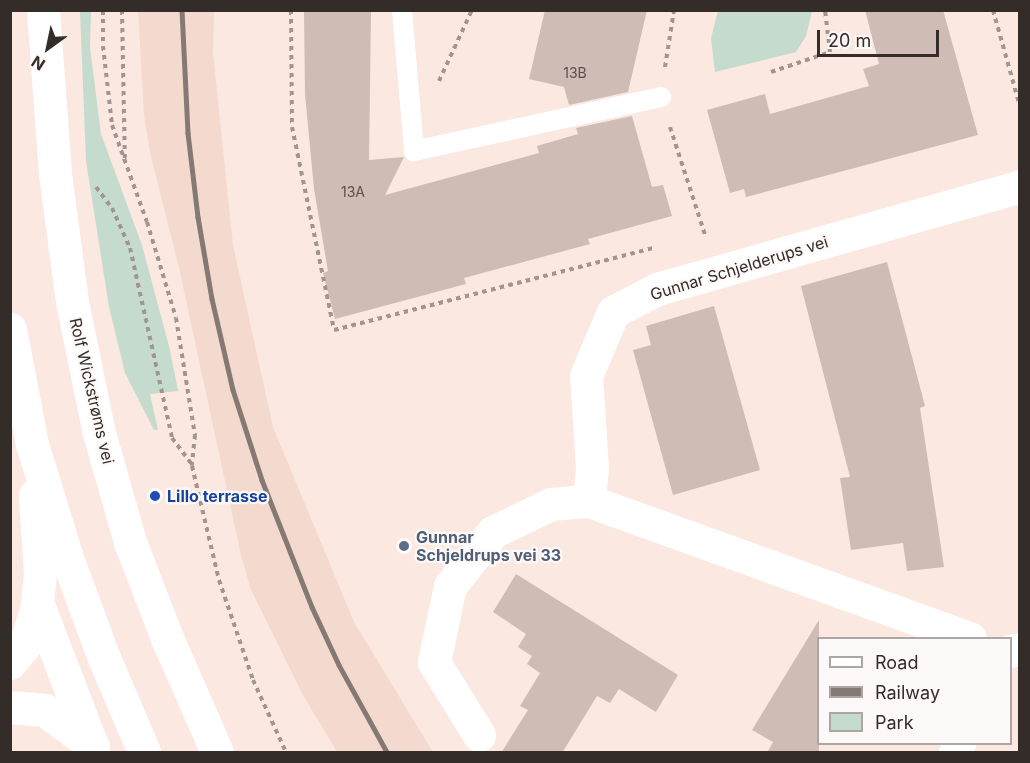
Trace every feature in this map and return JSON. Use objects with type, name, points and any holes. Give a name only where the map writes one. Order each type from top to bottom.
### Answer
[{"type":"main road","name":"Rolf Wickstrøms vei","points":[[43,10],[55,174],[72,302],[99,433],[130,542],[167,638],[217,753]]},
{"type":"main road","name":"Gunnar Schjelderups vei","points":[[589,501],[592,468],[586,376],[613,312],[657,289],[1020,186]]},
{"type":"main road","points":[[10,329],[33,444],[67,558],[144,753]]},
{"type":"main road","points":[[10,663],[24,646],[37,602],[40,575],[33,444]]},
{"type":"main road","points":[[479,735],[434,662],[450,586],[493,532],[551,504],[589,501],[964,637]]},
{"type":"main road","points":[[37,602],[96,749]]},
{"type":"main road","points":[[10,707],[45,711],[96,749]]},
{"type":"lane","points":[[402,10],[414,151],[661,97]]},
{"type":"path","points":[[103,10],[103,46],[112,125],[147,222],[176,318],[195,435],[192,466],[219,580],[253,680],[286,753]]},
{"type":"path","points":[[122,10],[125,166]]},
{"type":"path","points":[[291,10],[292,127],[334,330]]},
{"type":"path","points":[[438,84],[472,10]]},
{"type":"path","points":[[771,72],[830,52],[825,10]]},
{"type":"path","points":[[993,10],[1020,107]]},
{"type":"path","points":[[93,183],[112,208],[130,248],[172,438],[192,466]]},
{"type":"shaded area","points":[[138,11],[214,11],[213,53],[233,245],[273,427],[354,622],[433,752],[337,752],[304,697],[251,590],[241,555],[179,268],[150,153],[144,115]]},
{"type":"green space","points":[[718,10],[812,11],[806,36],[796,52],[715,72],[711,38]]},
{"type":"green space","points":[[80,11],[91,11],[90,47],[101,134],[142,245],[170,350],[178,391],[150,394],[158,430],[154,430],[125,373],[109,307],[86,161]]},
{"type":"building","points":[[304,10],[371,10],[369,160],[404,157],[385,195],[539,153],[537,146],[578,134],[576,128],[632,116],[652,187],[663,185],[672,216],[588,239],[590,244],[464,278],[466,284],[335,319],[323,273],[328,271],[314,189],[305,94]]},
{"type":"building","points":[[545,10],[647,10],[628,92],[569,105],[564,87],[529,79]]},
{"type":"building","points":[[865,10],[943,10],[978,135],[746,197],[744,189],[730,193],[707,110],[765,94],[770,114],[869,86],[863,69],[879,64]]},
{"type":"building","points":[[887,262],[925,406],[920,408],[944,567],[907,571],[903,543],[851,550],[840,478],[850,477],[801,286]]},
{"type":"building","points":[[714,306],[760,470],[673,495],[633,350],[651,345],[646,326]]},
{"type":"building","points":[[516,574],[678,675],[656,712],[619,689],[610,703],[597,696],[562,753],[501,753],[528,710],[520,706],[540,673],[527,664],[532,656],[518,647],[526,634],[493,612]]},
{"type":"building","points":[[819,620],[817,745],[819,745],[819,753],[767,753],[773,742],[752,730]]},
{"type":"railway","points":[[182,10],[188,133],[198,217],[212,299],[233,390],[262,480],[312,607],[339,665],[387,752]]},
{"type":"place","name":"Lillo terrasse","points":[[155,496]]},
{"type":"place","name":"Gunnar Schjeldrups vei 33","points":[[404,546]]}]
